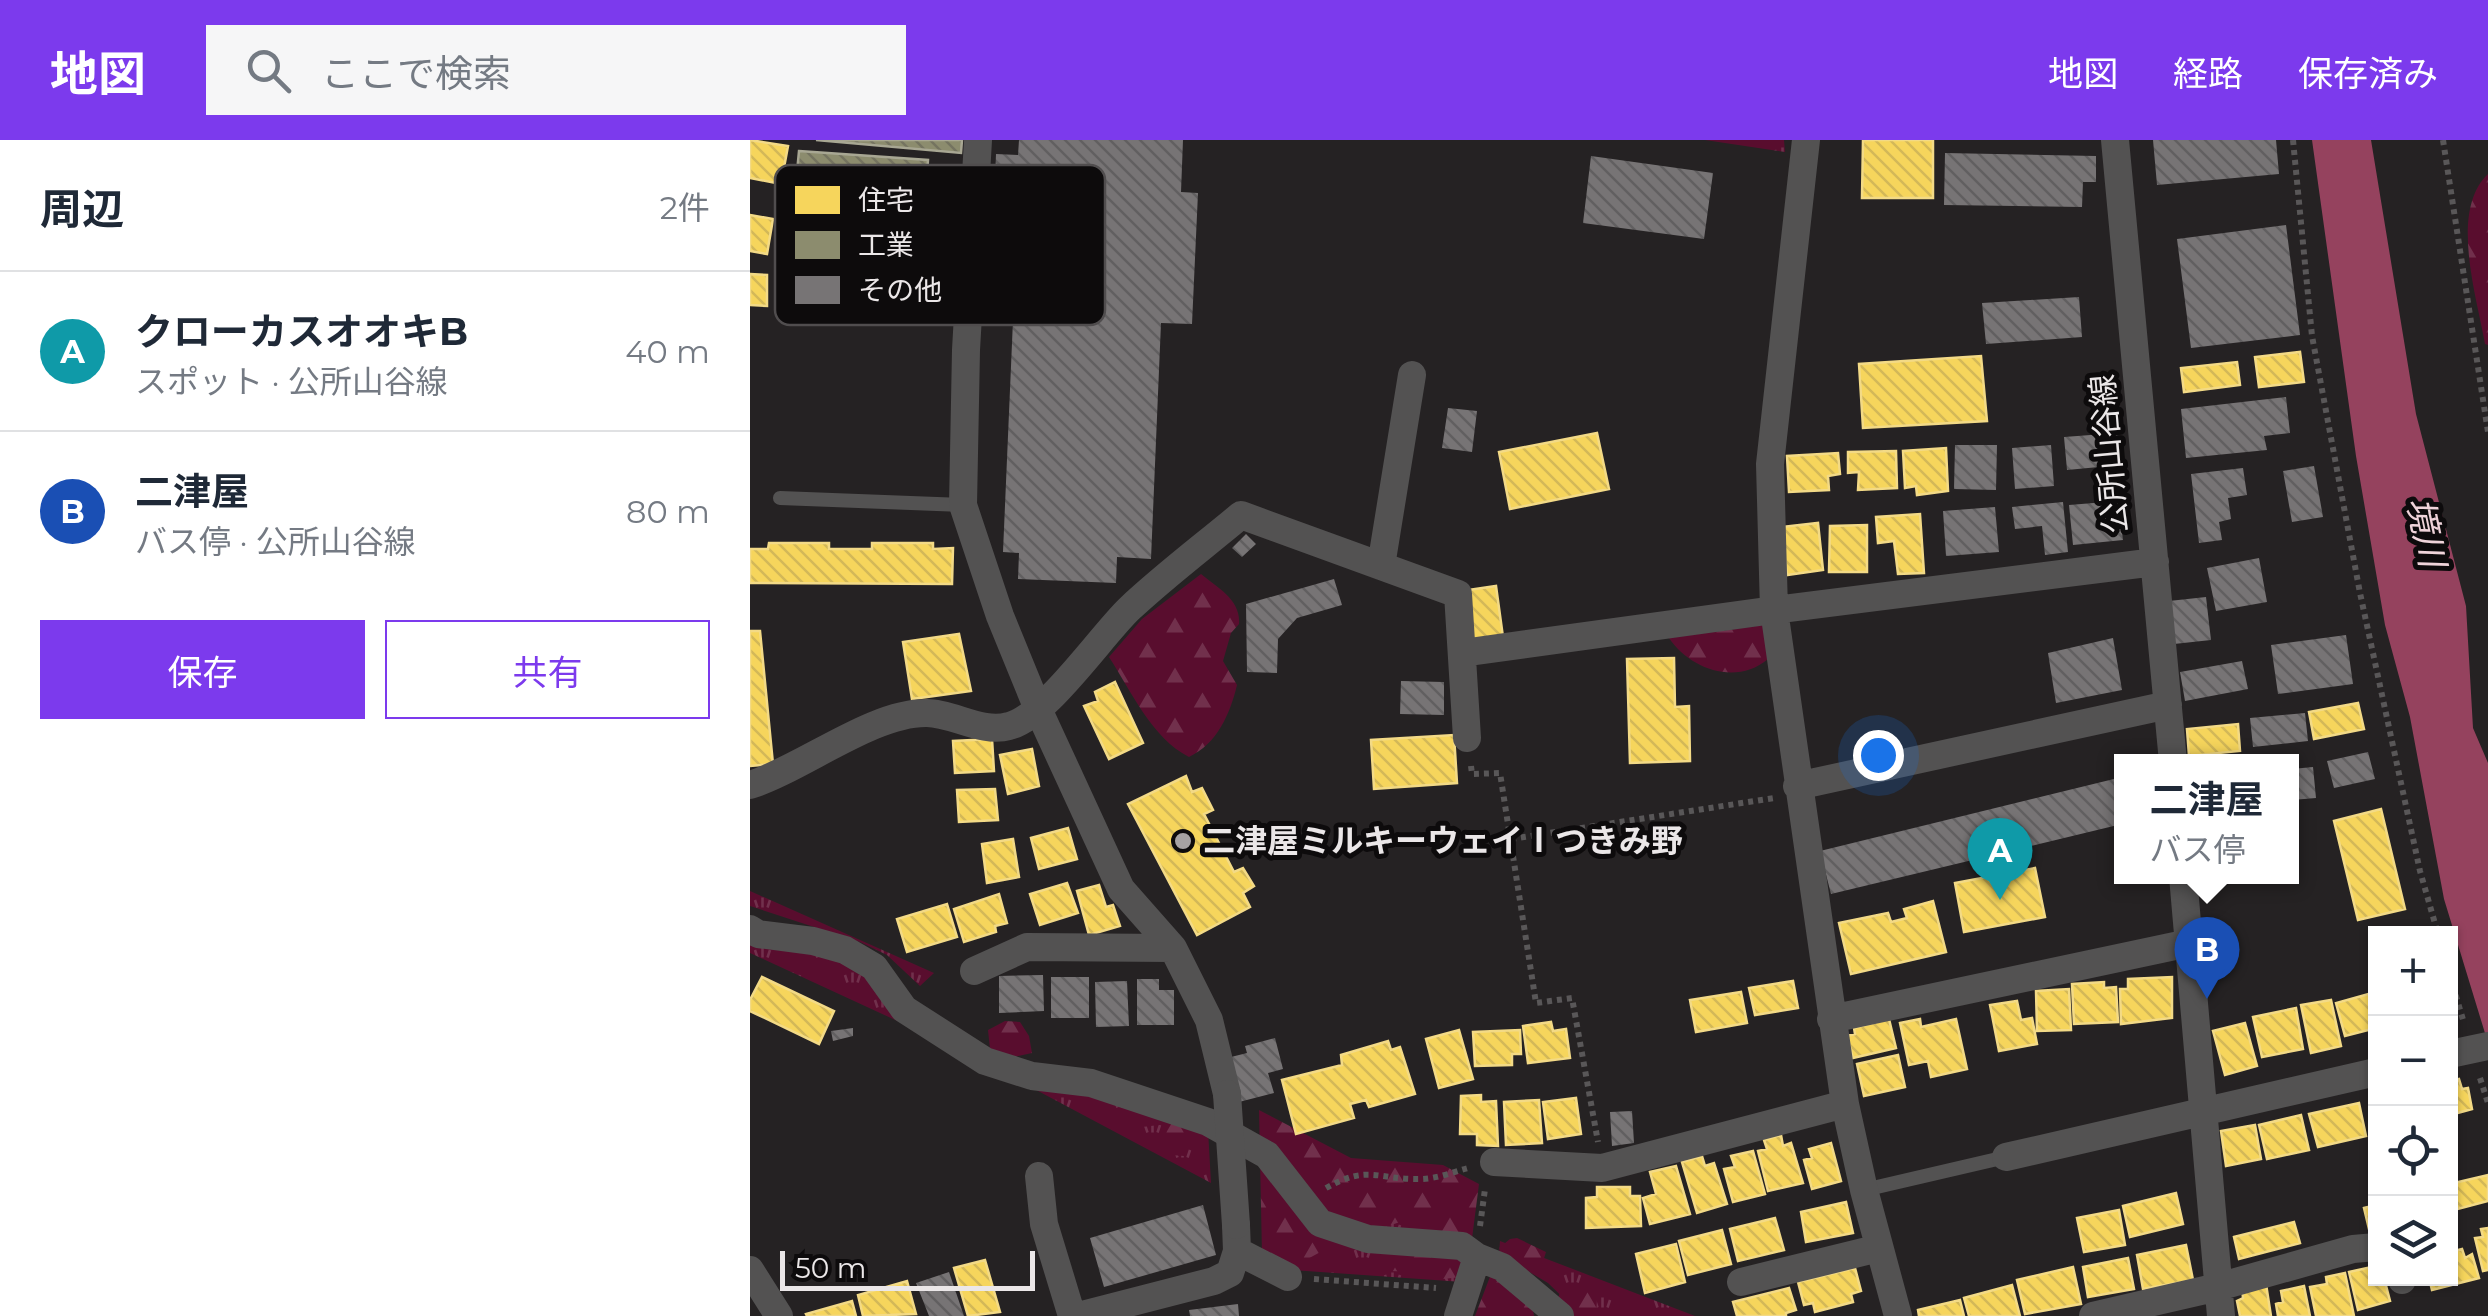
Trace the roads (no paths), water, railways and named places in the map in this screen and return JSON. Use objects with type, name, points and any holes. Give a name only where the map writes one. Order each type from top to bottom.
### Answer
[{"type":"street","points":[[977,165],[978,140]]},
{"type":"street","points":[[1806,140],[1770,464],[1774,610],[1845,1104],[1898,1316]]},
{"type":"street","name":"公所山谷線","points":[[2115,140],[2171,754]]},
{"type":"street","points":[[967,325],[963,504],[1000,616],[1038,709],[1121,889],[1173,948],[1208,1020],[1227,1094],[1237,1238],[1230,1274],[1214,1282],[1082,1315],[1044,1224],[1040,1176]]},
{"type":"street","points":[[1382,566],[1412,375]]},
{"type":"street","points":[[750,785],[772,778],[883,722],[928,712],[964,723],[1009,727],[1038,709],[1130,609],[1240,515],[1458,594],[1467,738]]},
{"type":"street","points":[[1462,654],[2155,562]]},
{"type":"street","points":[[1797,786],[2168,705]]},
{"type":"street","points":[[2184,884],[2220,1316]]},
{"type":"street","points":[[750,929],[758,934],[813,941],[845,950],[874,967],[904,1009],[984,1062],[1032,1076],[1090,1083],[1208,1122],[1267,1155],[1320,1224],[1368,1239],[1462,1246],[1502,1267],[1560,1316]]},
{"type":"street","points":[[974,970],[1024,936],[1173,948]]},
{"type":"street","points":[[1831,1019],[2188,943]]},
{"type":"street","points":[[2458,1052],[2486,1046]]},
{"type":"street","points":[[2006,1157],[2368,1074]]},
{"type":"street","points":[[1494,1162],[1602,1168],[1845,1104]]},
{"type":"street","points":[[1237,1238],[1288,1277]]},
{"type":"street","points":[[1740,1282],[1878,1248]]},
{"type":"street","points":[[2094,1316],[2368,1248]]},
{"type":"street","points":[[1458,1299],[1477,1257]]},
{"type":"street","points":[[750,1270],[779,1316]]},
{"type":"lane","points":[[780,498],[963,504]]},
{"type":"lane","points":[[1864,1190],[2006,1157]]},
{"type":"water","name":"境川","points":[[2312,140],[2371,140],[2416,414],[2466,606],[2473,728],[2488,763],[2488,1043],[2458,945],[2458,926],[2452,926],[2444,899],[2410,717],[2385,625],[2356,456]]},
{"type":"place","name":"二津屋ミルキーウェイⅠつきみ野","points":[[1183,841]]},
{"type":"place","name":"クローカスオオキB","points":[[2000,900]]},
{"type":"place","name":"二津屋","points":[[2207,999]]}]
